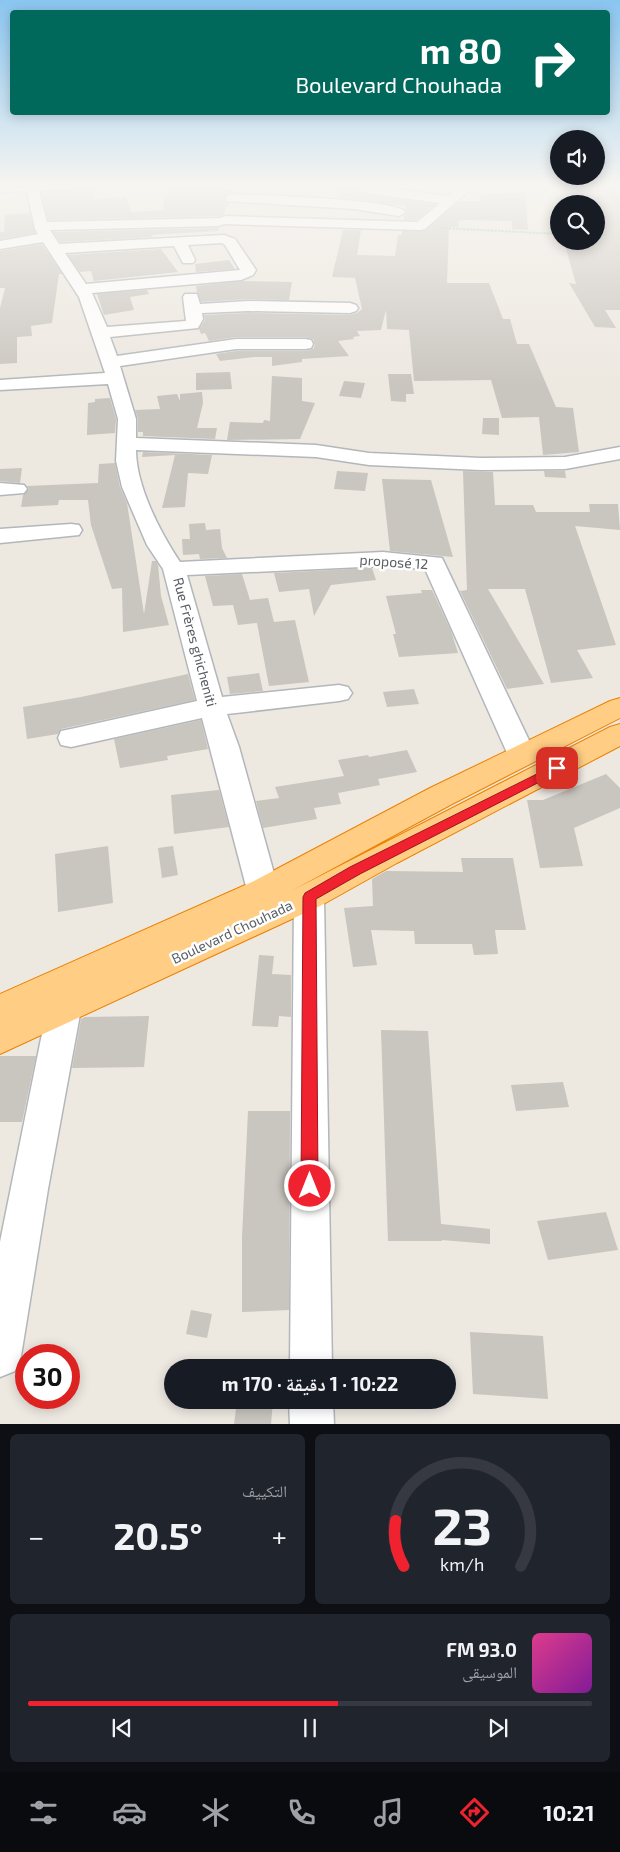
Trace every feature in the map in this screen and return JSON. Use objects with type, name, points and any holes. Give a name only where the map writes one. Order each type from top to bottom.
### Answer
[{"type":"highway","points":[[0,1010],[266,902],[522,755],[620,707]]},
{"type":"highway","name":"Boulevard Chouhada","points":[[0,1038],[218,940],[266,902],[309,897],[355,871],[526,785],[620,734]]},
{"type":"street","name":"Rue Frères ghicheniti","points":[[58,253],[87,297],[113,370],[127,419],[125,444],[132,487],[158,545],[174,568],[212,707],[225,747],[266,902]]},
{"type":"street","points":[[185,253],[188,260]]},
{"type":"street","points":[[81,289],[246,274],[248,270],[237,253]]},
{"type":"street","points":[[100,333],[192,325],[195,319],[192,302],[248,306],[350,308]]},
{"type":"street","points":[[0,385],[113,370],[236,344],[305,344]]},
{"type":"street","points":[[125,444],[166,444],[316,451],[369,459],[481,464],[565,463],[620,453]]},
{"type":"street","points":[[0,536],[71,530]]},
{"type":"street","name":"proposé 12","points":[[174,568],[383,558],[434,563],[522,755]]},
{"type":"street","points":[[71,738],[212,707],[339,693]]},
{"type":"street","points":[[309,897],[311,1359]]},
{"type":"street","points":[[0,1356],[64,1009]]},
{"type":"street","points":[[311,1409],[312,1424]]},
{"type":"building","points":[[0,253],[48,253],[62,274],[59,274],[52,323],[31,326],[32,336],[17,337],[17,363],[0,364],[0,308],[5,288],[0,288]]},
{"type":"building","points":[[164,253],[178,272],[94,281],[91,271],[80,272],[68,255]]},
{"type":"building","points":[[338,253],[395,256],[395,253],[448,253],[447,283],[489,283],[503,319],[510,319],[517,344],[529,344],[556,407],[573,408],[579,452],[543,455],[539,417],[502,418],[491,380],[414,381],[409,330],[387,329],[386,310],[381,330],[357,331],[360,336],[353,337],[354,339],[338,341],[349,356],[302,359],[302,362],[272,366],[272,357],[220,361],[216,354],[236,351],[305,351],[313,349],[315,345],[313,339],[305,337],[236,337],[209,341],[205,333],[201,334],[199,329],[205,320],[204,315],[248,313],[350,315],[357,313],[362,309],[355,278],[332,277]]},
{"type":"building","points":[[567,253],[620,253],[620,310],[605,310],[616,328],[595,327],[569,283],[576,284]]},
{"type":"building","points":[[229,260],[235,269],[196,272],[195,264]]},
{"type":"building","points":[[243,281],[292,282],[289,300],[248,299],[201,302],[197,292],[196,286]]},
{"type":"building","points":[[147,290],[149,294],[130,297],[134,310],[104,315],[97,294]]},
{"type":"building","points":[[230,372],[232,389],[196,390],[196,373]]},
{"type":"building","points":[[388,374],[411,374],[414,394],[406,394],[406,402],[391,401]]},
{"type":"building","points":[[272,376],[302,378],[302,401],[315,403],[300,439],[227,440],[230,422],[263,423],[264,420],[270,421]]},
{"type":"building","points":[[344,381],[365,383],[361,398],[339,396]]},
{"type":"building","points":[[202,392],[203,403],[197,428],[217,428],[215,439],[143,436],[143,432],[138,432],[138,419],[135,410],[160,409],[157,396],[177,394],[180,401],[180,394]]},
{"type":"building","points":[[110,398],[116,419],[115,433],[87,435],[88,403],[95,402],[95,399]]},
{"type":"building","points":[[483,418],[499,418],[499,435],[482,434]]},
{"type":"building","points":[[143,452],[212,455],[208,474],[188,473],[185,507],[162,508],[175,455],[142,457]]},
{"type":"building","points":[[115,463],[120,487],[127,503],[144,614],[152,561],[156,561],[161,596],[169,625],[123,632],[122,588],[112,589],[91,525],[88,500],[59,500],[58,505],[21,507],[23,495],[29,489],[27,486],[98,483],[99,464]]},
{"type":"building","points":[[22,468],[20,483],[0,481],[0,469]]},
{"type":"building","points":[[337,471],[368,473],[365,491],[334,489]]},
{"type":"building","points":[[463,471],[493,472],[495,505],[533,505],[536,512],[590,512],[589,504],[618,504],[620,530],[575,526],[616,645],[577,650],[593,678],[551,683],[525,589],[488,589],[544,684],[507,689],[460,591],[467,590]]},
{"type":"building","points":[[544,471],[565,471],[566,478],[545,477]]},
{"type":"building","points":[[382,479],[431,480],[453,557],[390,551]]},
{"type":"building","points":[[205,523],[206,530],[220,529],[222,548],[227,558],[200,559],[199,554],[183,555],[182,539],[190,539],[189,524]]},
{"type":"building","points":[[372,568],[376,580],[331,585],[314,616],[309,589],[279,592],[274,573]]},
{"type":"building","points":[[242,574],[250,600],[268,598],[274,622],[295,620],[309,682],[269,686],[257,623],[238,625],[233,605],[213,606],[205,576]]},
{"type":"building","points":[[421,590],[432,590],[451,631],[458,653],[399,657],[393,634],[396,634],[386,596],[422,593]]},
{"type":"building","points":[[259,673],[263,691],[230,694],[227,677]]},
{"type":"building","points":[[188,674],[195,700],[61,729],[58,734],[27,739],[23,707],[81,697]]},
{"type":"building","points":[[414,689],[419,704],[387,707],[383,692]]},
{"type":"building","points":[[201,720],[208,749],[167,756],[168,760],[120,768],[114,739]]},
{"type":"building","points":[[407,750],[417,772],[378,779],[380,785],[338,793],[341,804],[314,808],[317,819],[263,828],[256,801],[279,798],[275,787],[344,776],[338,760]]},
{"type":"building","points":[[606,774],[620,788],[620,808],[574,828],[583,866],[540,868],[527,800],[543,800]]},
{"type":"building","points":[[219,790],[229,827],[174,834],[171,795]]},
{"type":"building","points":[[108,846],[113,903],[58,912],[55,854]]},
{"type":"building","points":[[173,846],[178,875],[162,878],[158,848]]},
{"type":"building","points":[[461,858],[513,858],[526,930],[495,930],[498,954],[474,955],[472,944],[415,944],[414,931],[371,930],[377,965],[353,967],[344,908],[373,906],[372,879],[386,871],[463,872]]},
{"type":"building","points":[[259,955],[274,956],[272,974],[291,975],[291,1017],[279,1016],[278,1027],[252,1026]]},
{"type":"building","points":[[149,1016],[144,1067],[72,1068],[81,1019],[85,1017]]},
{"type":"building","points":[[381,1030],[428,1031],[441,1224],[490,1229],[490,1244],[442,1240],[388,1241]]},
{"type":"building","points":[[0,1056],[36,1056],[22,1122],[0,1122]]},
{"type":"building","points":[[563,1082],[569,1107],[516,1111],[511,1085]]},
{"type":"building","points":[[248,1111],[290,1111],[289,1310],[242,1312],[242,1237]]},
{"type":"building","points":[[606,1212],[618,1250],[548,1260],[537,1221]]},
{"type":"building","points":[[191,1310],[212,1314],[207,1338],[186,1334]]},
{"type":"building","points":[[470,1332],[543,1336],[548,1399],[473,1394]]},
{"type":"building","points":[[236,1409],[272,1409],[271,1424],[234,1424]]},
{"type":"route","points":[[310,1186],[309,897],[355,871],[557,768]]}]
